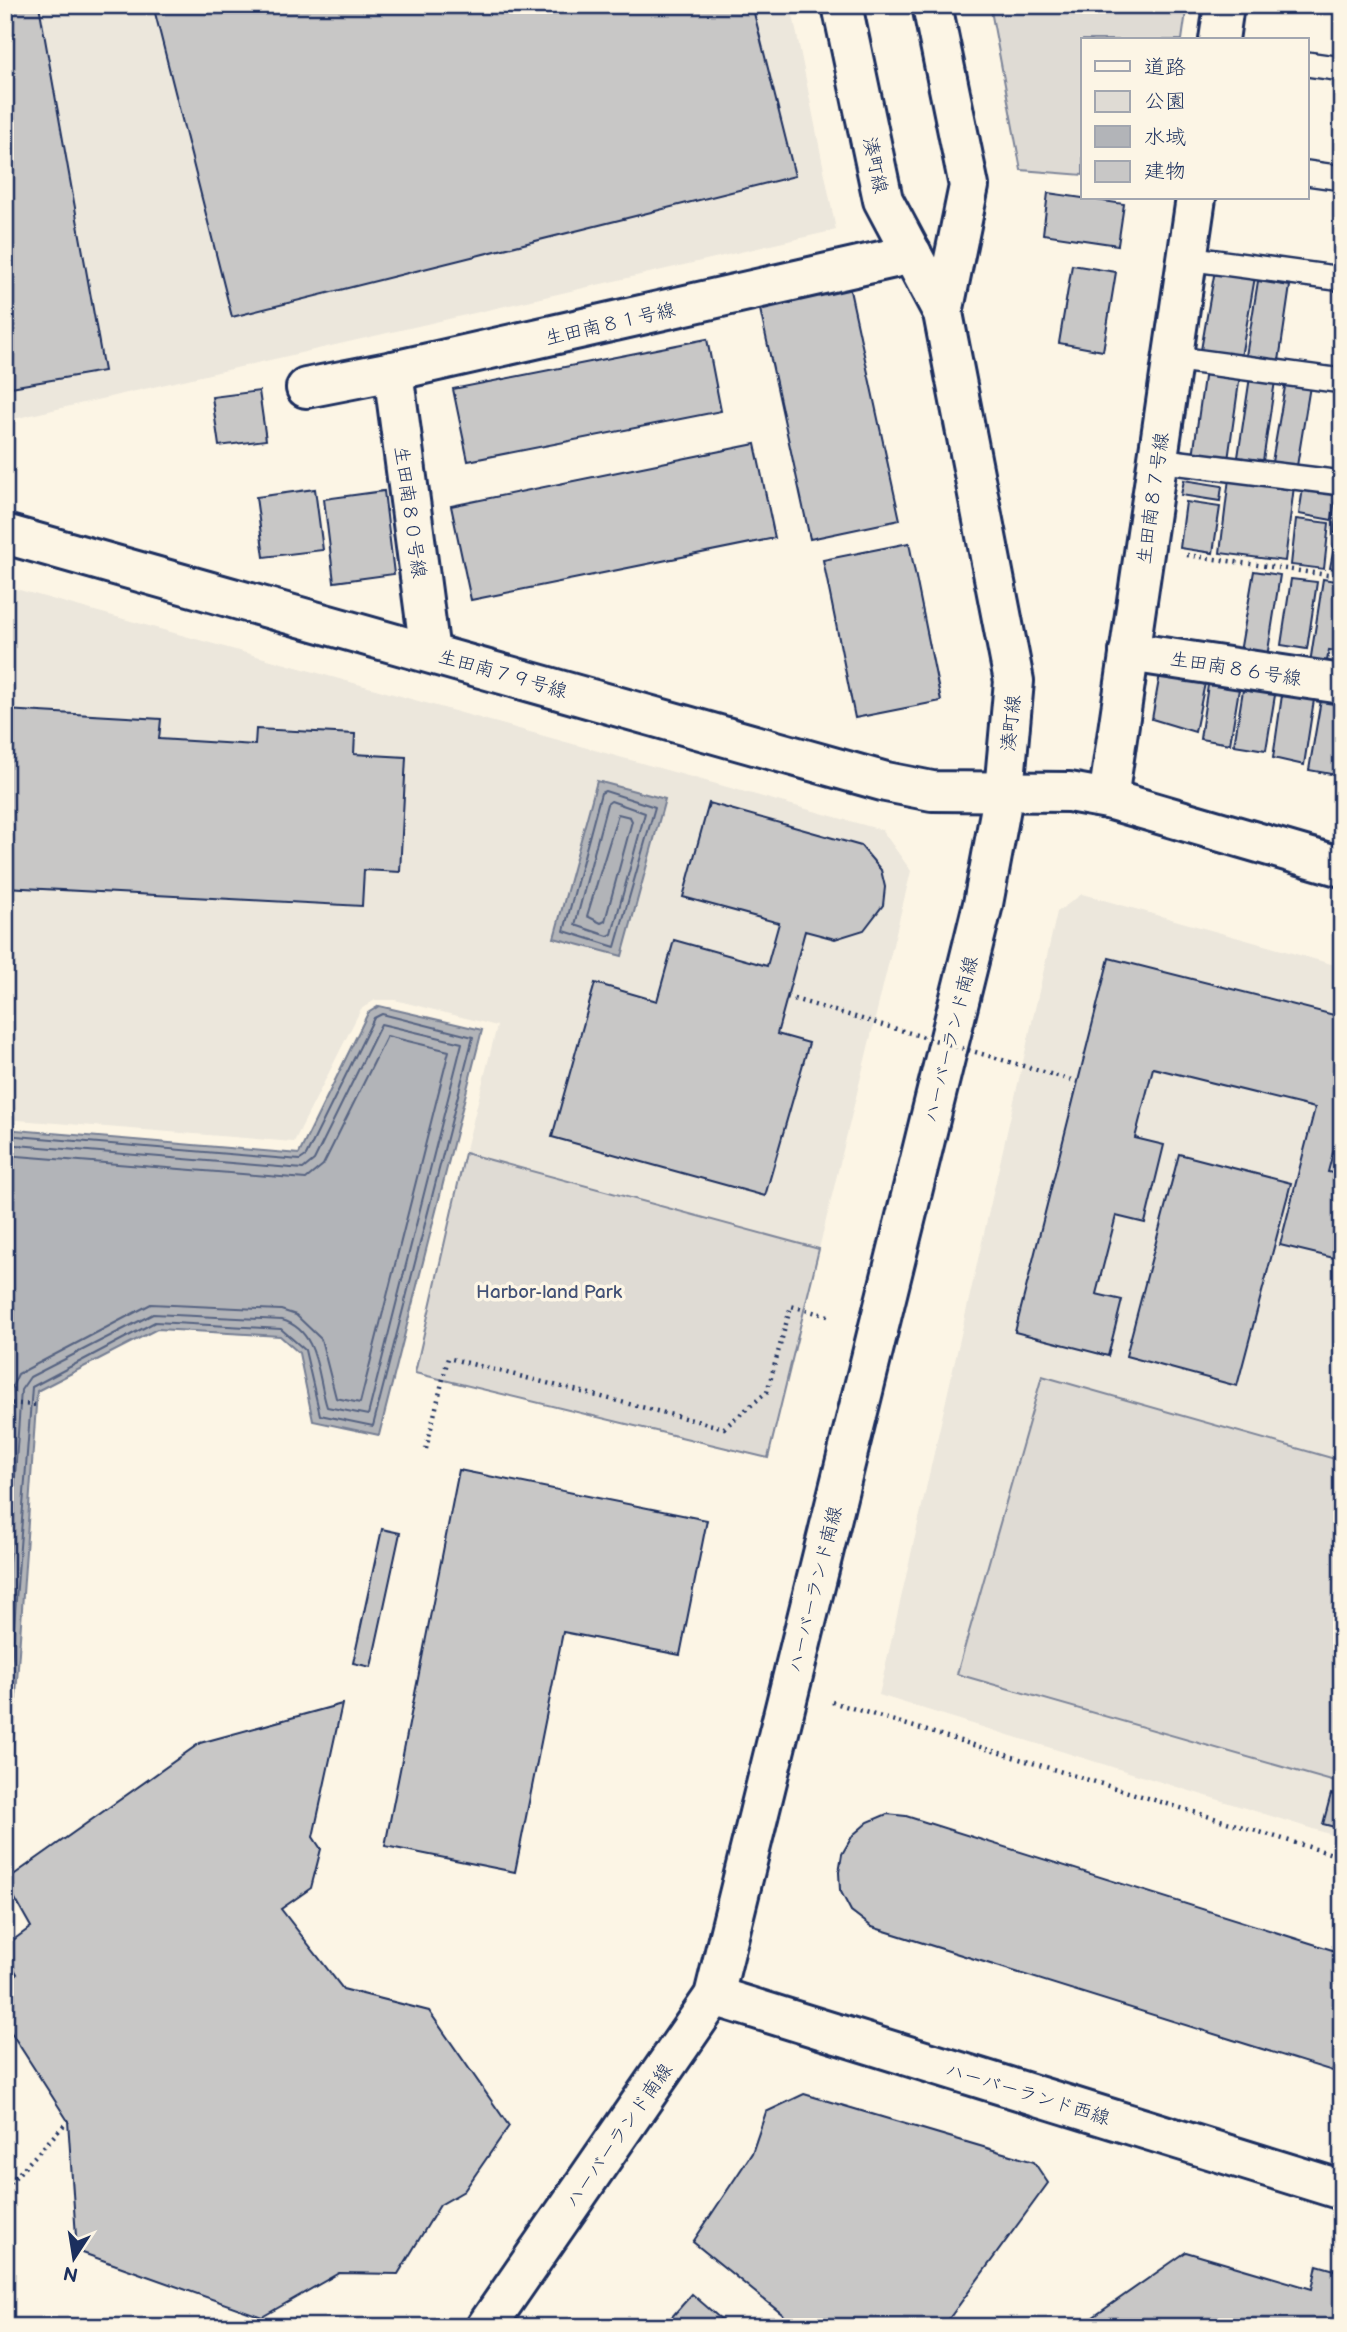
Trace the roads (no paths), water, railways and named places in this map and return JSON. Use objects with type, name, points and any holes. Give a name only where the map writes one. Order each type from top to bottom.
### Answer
[{"type":"street","name":"湊町線","points":[[842,5],[883,200],[943,313],[1014,681],[1004,791]]},
{"type":"street","name":"湊町線","points":[[932,5],[969,186],[943,313]]},
{"type":"street","points":[[1219,38],[1224,5]]},
{"type":"street","name":"生田南８７号線","points":[[1108,799],[1196,200]]},
{"type":"street","name":"生田南８１号線","points":[[306,388],[393,372],[912,254]]},
{"type":"street","name":"生田南８０号線","points":[[393,372],[430,653]]},
{"type":"street","name":"生田南７９号線","points":[[5,534],[886,782],[932,791],[1004,791]]},
{"type":"street","name":"生田南８６号線","points":[[1129,652],[1342,684]]},
{"type":"street","points":[[1004,791],[1069,792],[1108,799],[1342,867]]},
{"type":"street","name":"ハーバーランド南線","points":[[486,2327],[714,1996],[983,904],[1004,791]]},
{"type":"street","name":"ハーバーランド西線","points":[[714,1996],[1342,2190]]},
{"type":"lane","points":[[1308,64],[1342,69]]},
{"type":"lane","points":[[1308,173],[1342,178]]},
{"type":"lane","points":[[1187,258],[1342,279]]},
{"type":"lane","points":[[1172,358],[1342,381]]},
{"type":"lane","points":[[1157,460],[1342,483]]},
{"type":"water","points":[[597,781],[665,799],[622,956],[554,938]]},
{"type":"water","points":[[379,1006],[482,1030],[379,1435],[313,1421],[299,1353],[280,1336],[157,1329],[37,1391],[12,1754],[5,1758],[5,1129],[299,1154],[368,1013]]},
{"type":"park label","name":"Harbor-land Park","points":[[549,1291]]}]
